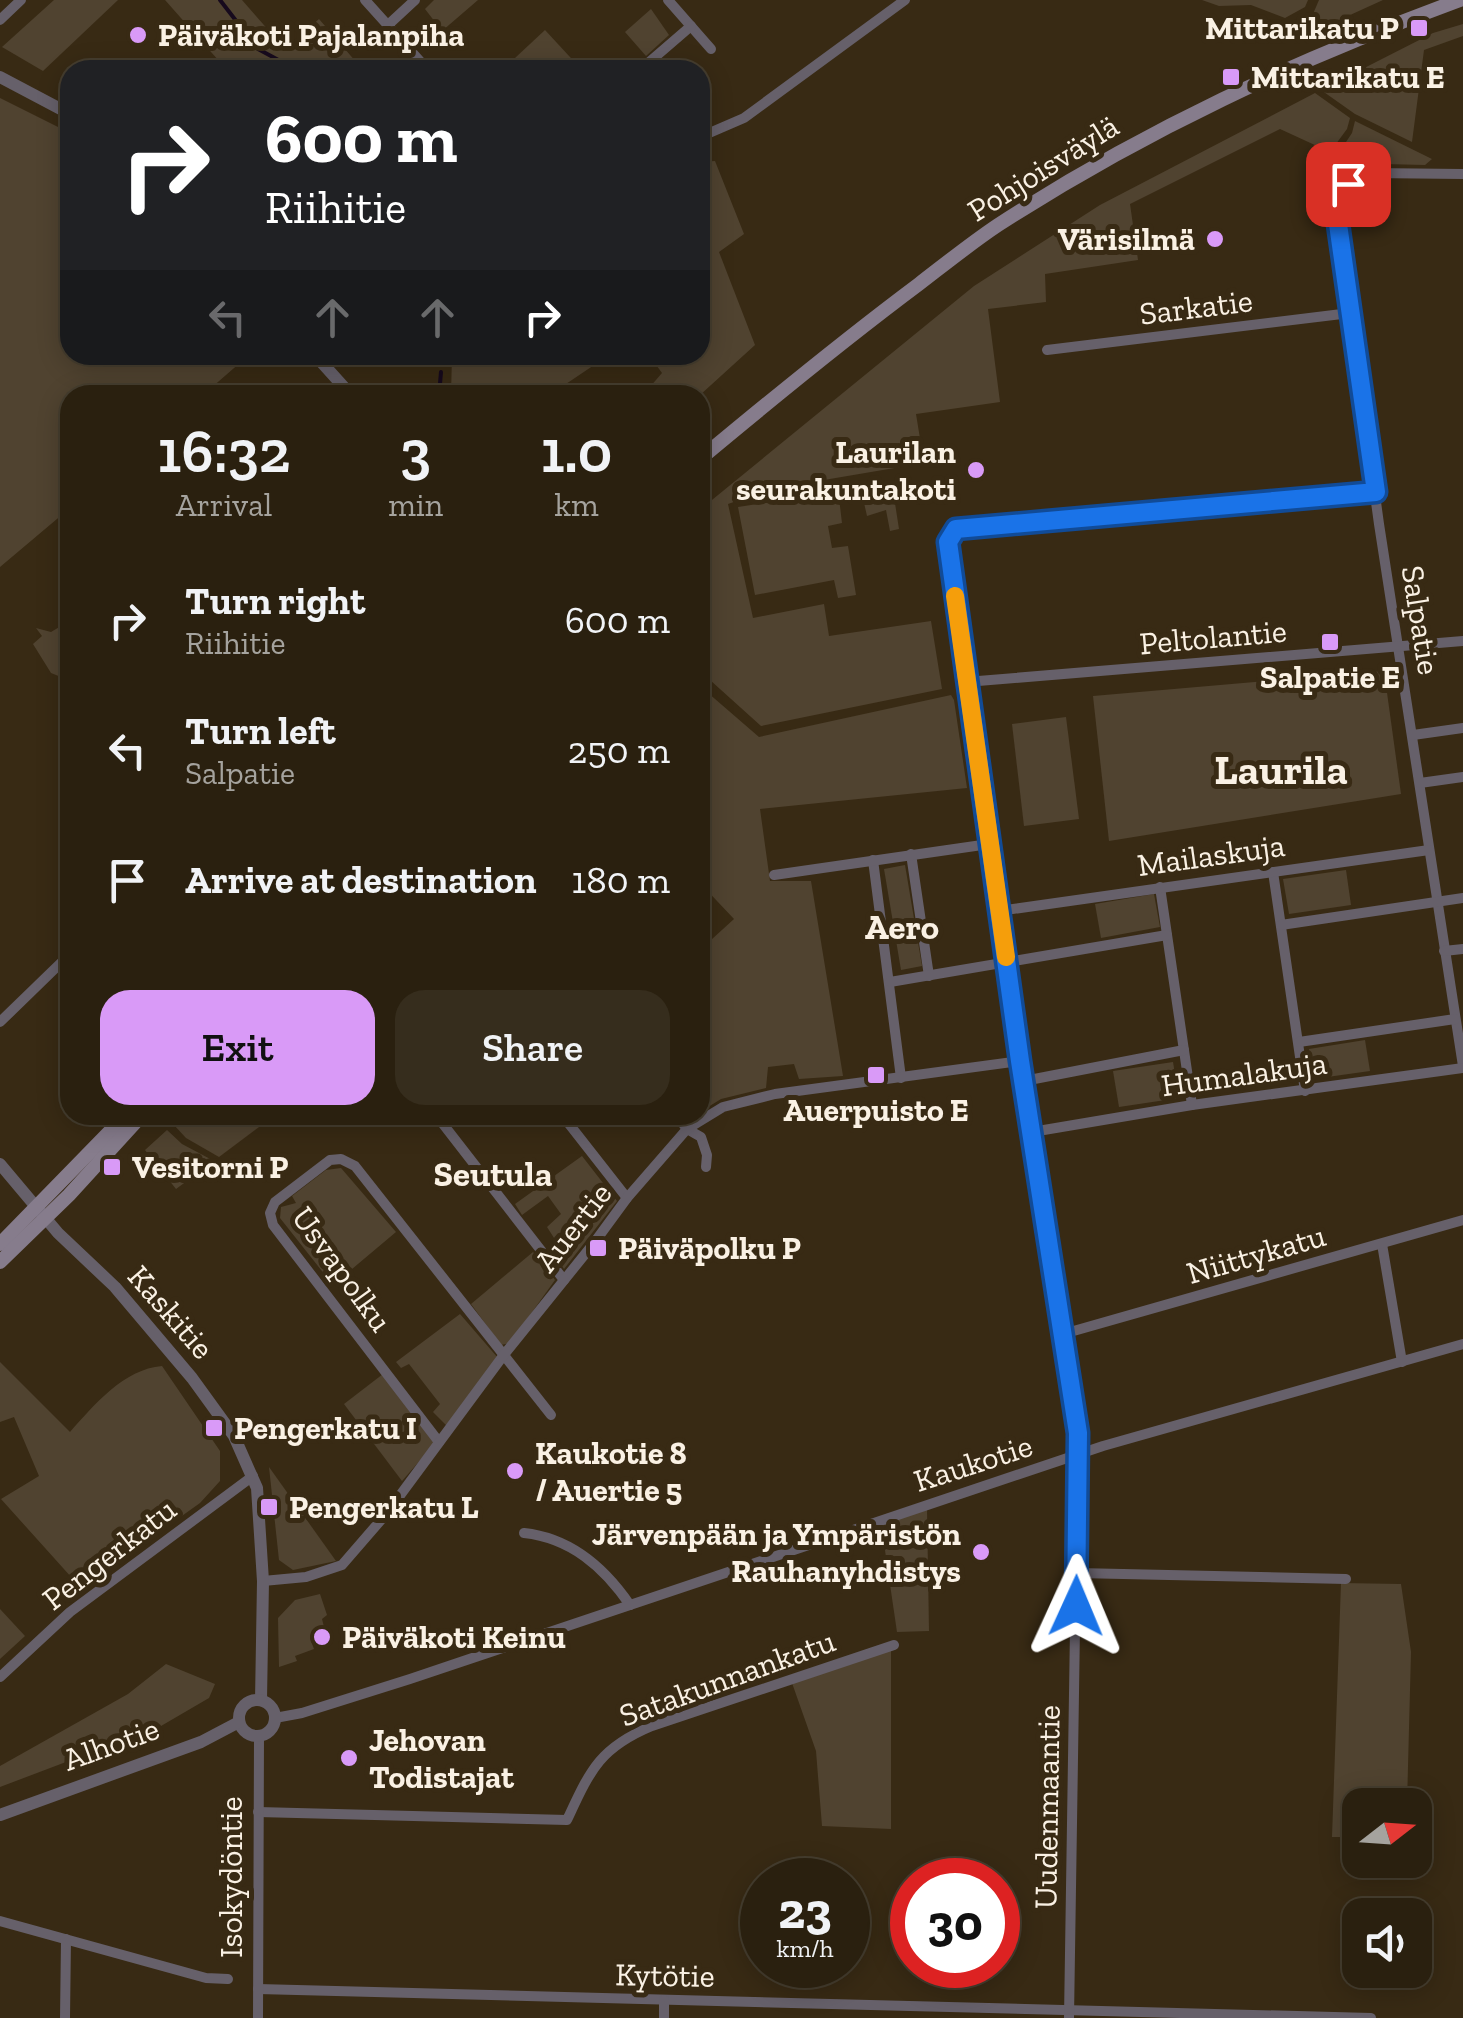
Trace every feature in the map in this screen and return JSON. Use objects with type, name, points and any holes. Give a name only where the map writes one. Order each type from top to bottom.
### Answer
[{"type":"main road","name":"Pohjoisväylä","points":[[710,451],[834,348],[995,226],[1132,144],[1235,90],[1460,0]]},
{"type":"main road","points":[[0,1262],[117,1125]]},
{"type":"main road","points":[[0,1244],[40,1213],[132,1125]]},
{"type":"street","points":[[0,20],[21,0]]},
{"type":"street","points":[[365,0],[419,60]]},
{"type":"street","points":[[388,25],[415,0]]},
{"type":"street","points":[[668,0],[711,49]]},
{"type":"street","points":[[710,133],[744,118],[905,0]]},
{"type":"street","points":[[651,60],[690,26]]},
{"type":"street","points":[[0,77],[60,109]]},
{"type":"street","name":"Salpatie","points":[[1463,174],[1354,176],[1336,210],[1463,1067]]},
{"type":"street","name":"Sarkatie","points":[[1046,350],[1350,313]]},
{"type":"street","points":[[325,365],[342,385]]},
{"type":"street","name":"Uudenmaantie","points":[[1069,2014],[1078,1433],[1020,1061],[948,542],[956,529],[1376,492]]},
{"type":"street","name":"Peltolantie","points":[[966,682],[1463,641]]},
{"type":"street","points":[[1414,736],[1463,728]]},
{"type":"street","points":[[1420,783],[1463,777]]},
{"type":"street","points":[[774,875],[989,844]]},
{"type":"street","name":"Mailaskuja","points":[[999,912],[1430,850]]},
{"type":"street","points":[[911,854],[929,976]]},
{"type":"street","points":[[872,860],[901,1078]]},
{"type":"street","points":[[1274,872],[1305,1090]]},
{"type":"street","points":[[1160,887],[1192,1105]]},
{"type":"street","points":[[1280,925],[1463,898]]},
{"type":"street","points":[[890,982],[1167,935]]},
{"type":"street","points":[[1444,952],[1463,948]]},
{"type":"street","points":[[0,1022],[60,964]]},
{"type":"street","points":[[1299,1042],[1455,1018]]},
{"type":"street","points":[[1024,1081],[1184,1050]]},
{"type":"street","name":"Auertie","points":[[710,1115],[775,1094],[1020,1061]]},
{"type":"street","name":"Humalakuja","points":[[1032,1132],[1463,1067]]},
{"type":"street","points":[[444,1125],[564,1280]]},
{"type":"street","points":[[570,1125],[627,1198]]},
{"type":"street","points":[[683,1125],[700,1137],[707,1155],[706,1168]]},
{"type":"street","name":"Auertie","points":[[262,1582],[306,1578],[342,1565],[627,1198],[693,1125]]},
{"type":"street","name":"Usvapolku","points":[[440,1442],[274,1225],[270,1213],[275,1202],[330,1160],[341,1159],[354,1166],[503,1356]]},
{"type":"street","name":"Kaskitie","points":[[0,1164],[40,1213],[114,1287],[192,1378],[234,1436],[253,1476],[260,1520],[262,1582]]},
{"type":"street","name":"Niittykatu","points":[[1063,1334],[1463,1220]]},
{"type":"street","points":[[1382,1244],[1402,1362]]},
{"type":"street","name":"Kaukotie","points":[[276,1718],[375,1690],[1078,1455],[1463,1344]]},
{"type":"street","points":[[503,1356],[551,1415]]},
{"type":"street","name":"Pengerkatu","points":[[0,1677],[70,1612],[253,1476]]},
{"type":"street","points":[[524,1533],[544,1535],[576,1550],[612,1578],[630,1604]]},
{"type":"street","points":[[1077,1574],[1346,1579]]},
{"type":"street","points":[[261,1700],[262,1582]]},
{"type":"street","name":"Satakunnankatu","points":[[258,1812],[567,1820],[589,1773],[619,1741],[652,1726],[894,1645]]},
{"type":"street","points":[[252,1700],[261,1700],[272,1708],[276,1718],[272,1729],[260,1736],[246,1733],[239,1722],[244,1706],[252,1700]]},
{"type":"street","name":"Alhotie","points":[[0,1815],[201,1742],[239,1722]]},
{"type":"street","name":"Isokydöntie","points":[[258,2018],[260,1736]]},
{"type":"street","points":[[0,1921],[206,1978],[228,1980]]},
{"type":"street","points":[[65,2018],[66,1939]]},
{"type":"street","name":"Kytötie","points":[[258,1988],[1069,2014],[1371,2018]]},
{"type":"street","points":[[664,2000],[664,2018]]},
{"type":"shaded area","points":[[54,0],[118,0],[43,71],[2,47]]},
{"type":"shaded area","points":[[165,0],[242,0],[285,49],[319,19],[354,60],[218,60]]},
{"type":"shaded area","points":[[434,0],[478,0],[442,31],[425,9]]},
{"type":"shaded area","points":[[1202,0],[1308,0],[1305,7],[1285,18],[1251,5],[1219,6]]},
{"type":"shaded area","points":[[1319,0],[1383,0],[1315,31],[1310,21]]},
{"type":"shaded area","points":[[651,9],[669,35],[646,56],[625,32]]},
{"type":"shaded area","points":[[1463,24],[1463,36],[1424,50],[1412,142],[1355,114],[1321,90],[1433,33]]},
{"type":"shaded area","points":[[545,30],[573,60],[513,60]]},
{"type":"shaded area","points":[[1315,93],[1350,118],[1330,152],[1280,129],[1130,204],[1138,260],[1045,274],[1046,302],[988,309],[1000,402],[916,414],[924,463],[771,489],[728,504],[753,618],[824,604],[829,636],[931,621],[942,689],[761,726],[710,680],[710,502],[974,286],[1100,205]]},
{"type":"shaded area","points":[[0,98],[60,128],[60,365],[238,365],[214,385],[60,385],[60,516],[0,567]]},
{"type":"shaded area","points":[[1355,121],[1432,159],[1425,165],[1355,167],[1336,157]]},
{"type":"shaded area","points":[[710,161],[715,161],[744,234],[719,252],[755,345],[710,386],[652,385],[662,373],[656,365],[710,365]]},
{"type":"shaded area","points":[[452,365],[594,365],[564,385],[451,385]]},
{"type":"shaded area","points":[[892,484],[899,529],[890,531],[886,510],[867,516],[862,494],[839,498],[842,523],[828,526],[832,548],[848,546],[856,595],[838,598],[834,580],[755,595],[738,507]]},
{"type":"shaded area","points":[[60,627],[60,677],[51,673],[33,644],[42,636],[36,628],[51,632]]},
{"type":"shaded area","points":[[1384,671],[1401,794],[1109,841],[1093,696]]},
{"type":"shaded area","points":[[710,695],[759,737],[951,695],[967,788],[760,809],[770,881],[811,881],[843,1076],[799,1079],[794,1064],[768,1067],[766,1088],[721,1099],[710,1106],[710,941],[734,919],[710,894]]},
{"type":"shaded area","points":[[1066,717],[1079,819],[1024,826],[1012,724]]},
{"type":"shaded area","points":[[905,865],[922,966],[901,970],[884,869]]},
{"type":"shaded area","points":[[1346,870],[1351,905],[1289,914],[1283,879]]},
{"type":"shaded area","points":[[1154,894],[1160,927],[1101,938],[1095,904]]},
{"type":"shaded area","points":[[1365,1040],[1370,1071],[1313,1079],[1309,1049]]},
{"type":"shaded area","points":[[1173,1062],[1179,1098],[1119,1107],[1113,1071]]},
{"type":"shaded area","points":[[174,1125],[262,1125],[219,1157],[186,1138]]},
{"type":"shaded area","points":[[167,1130],[182,1144],[214,1161],[176,1189],[145,1150]]},
{"type":"shaded area","points":[[582,1156],[617,1201],[564,1269],[550,1248],[556,1241],[547,1227],[561,1214],[548,1196],[522,1215],[515,1204]]},
{"type":"shaded area","points":[[341,1168],[396,1232],[333,1285],[280,1218],[281,1207],[296,1203],[292,1196],[326,1170]]},
{"type":"shaded area","points":[[533,1252],[555,1280],[510,1343],[501,1345],[471,1304]]},
{"type":"shaded area","points":[[460,1314],[498,1358],[447,1426],[433,1412],[440,1404],[409,1364],[401,1368],[396,1362]]},
{"type":"shaded area","points":[[0,1362],[70,1432],[123,1381],[162,1366],[220,1451],[220,1481],[200,1503],[81,1588],[1,1499],[39,1476],[14,1417],[0,1422]]},
{"type":"shaded area","points":[[383,1374],[436,1442],[402,1481],[344,1404]]},
{"type":"shaded area","points":[[269,1467],[336,1561],[293,1570],[279,1560]]},
{"type":"shaded area","points":[[927,1509],[929,1631],[897,1632],[881,1523]]},
{"type":"shaded area","points":[[1341,1583],[1401,1584],[1411,1652],[1407,1788],[1342,1788],[1342,1837],[1332,1837]]},
{"type":"shaded area","points":[[320,1594],[327,1615],[322,1619],[324,1627],[315,1630],[316,1635],[310,1638],[314,1649],[279,1667],[278,1618],[295,1600]]},
{"type":"shaded area","points":[[0,1609],[25,1636],[0,1659]]},
{"type":"shaded area","points":[[891,1650],[891,1829],[822,1826],[816,1751],[792,1683]]},
{"type":"shaded area","points":[[166,1664],[215,1684],[209,1698],[161,1726],[0,1787],[0,1766],[128,1694]]},
{"type":"waterway","points":[[220,0],[258,49],[278,60]]},
{"type":"waterway","points":[[440,385],[441,372]]},
{"type":"slow traffic","points":[[955,596],[1006,957]]},
{"type":"place","name":"Mittarikatu P","points":[[1419,28]]},
{"type":"place","name":"Päiväkoti Pajalanpiha","points":[[138,35]]},
{"type":"place","name":"Mittarikatu E","points":[[1231,77]]},
{"type":"place","name":"Värisilmä","points":[[1215,239]]},
{"type":"place","name":"Laurilan seurakuntakoti","points":[[976,470]]},
{"type":"place","name":"Salpatie E","points":[[1330,642]]},
{"type":"place","name":"Auerpuisto E","points":[[876,1075]]},
{"type":"place","name":"Vesitorni P","points":[[112,1167]]},
{"type":"place","name":"Päiväpolku P","points":[[598,1248]]},
{"type":"place","name":"Pengerkatu I","points":[[214,1428]]},
{"type":"place","name":"Kaukotie 8 / Auertie 5","points":[[515,1471]]},
{"type":"place","name":"Pengerkatu L","points":[[269,1507]]},
{"type":"place","name":"Järvenpään ja Ympäristön Rauhanyhdistys","points":[[981,1552]]},
{"type":"place","name":"Päiväkoti Keinu","points":[[322,1637]]},
{"type":"place","name":"Jehovan Todistajat","points":[[349,1758]]},
{"type":"district","name":"Laurila","points":[[1281,769]]},
{"type":"district","name":"Aero","points":[[902,927]]},
{"type":"district","name":"Seutula","points":[[493,1174]]},
{"type":"route","points":[[1076,1606],[1078,1433],[1020,1061],[948,542],[956,529],[1376,492],[1336,210],[1348,184]]}]
